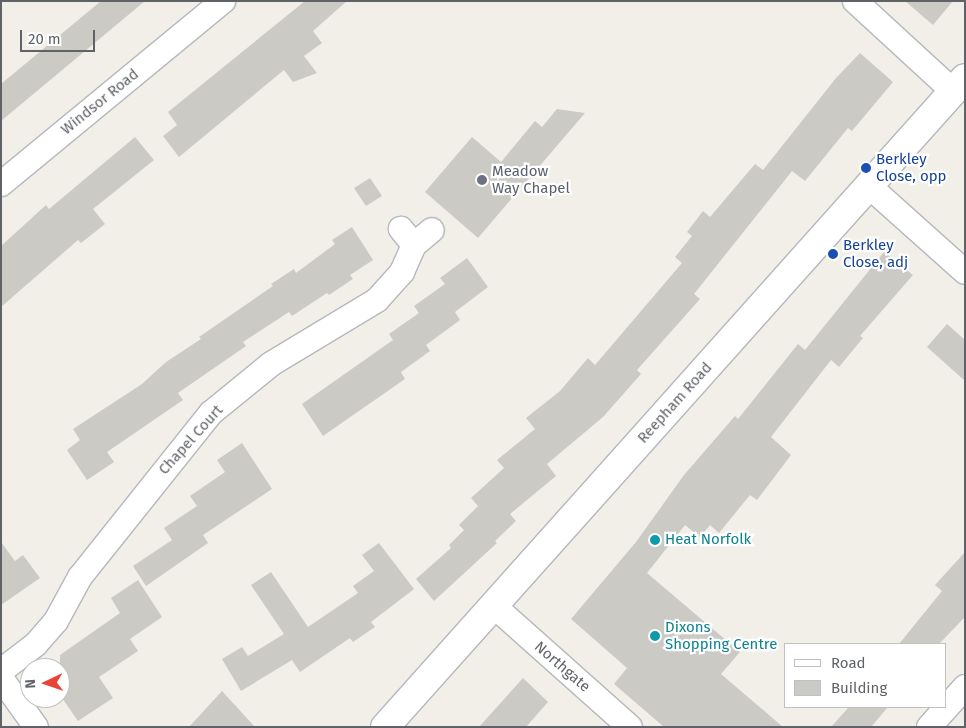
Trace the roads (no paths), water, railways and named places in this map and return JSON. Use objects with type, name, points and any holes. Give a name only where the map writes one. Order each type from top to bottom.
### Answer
[{"type":"street","name":"Windsor Road","points":[[1,184],[223,1]]},
{"type":"street","points":[[856,1],[959,85]]},
{"type":"street","name":"Reepham Road","points":[[385,727],[870,187],[959,85]]},
{"type":"street","points":[[870,187],[965,272]]},
{"type":"street","name":"Chapel Court","points":[[1,671],[36,644],[56,621],[80,577],[211,413],[271,364],[377,300],[402,272],[416,235]]},
{"type":"street","name":"Northgate","points":[[494,606],[630,727]]},
{"type":"street","points":[[1,678],[36,727]]},
{"type":"street","points":[[946,708],[965,686]]},
{"type":"street","points":[[929,727],[946,708]]},
{"type":"place","name":"Berkley Close, opp","points":[[866,168]]},
{"type":"place","name":"Meadow Way Chapel","points":[[482,180]]},
{"type":"place","name":"Berkley Close, adj","points":[[833,254]]},
{"type":"place","name":"Heat Norfolk","points":[[655,540]]},
{"type":"place","name":"Dixons Shopping Centre","points":[[655,636]]}]
